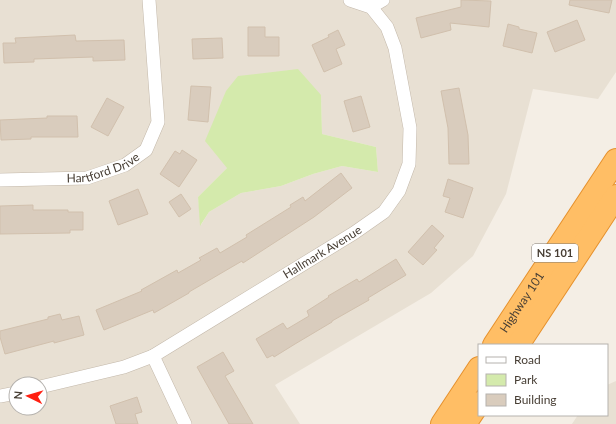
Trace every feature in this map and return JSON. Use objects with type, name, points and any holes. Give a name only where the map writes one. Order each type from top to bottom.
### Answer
[{"type":"highway","name":"Highway 101","points":[[495,344],[616,160]]},
{"type":"highway","name":"Highway 101","points":[[519,344],[616,196]]},
{"type":"highway","points":[[442,424],[478,370]]},
{"type":"highway","points":[[466,424],[478,406]]},
{"type":"street","name":"Hartford Drive","points":[[0,180],[87,178],[125,165],[146,150],[158,122],[149,0]]},
{"type":"street","points":[[350,0],[371,7],[384,0]]},
{"type":"street","name":"Hallmark Avenue","points":[[48,385],[124,367],[153,356],[354,233],[384,212],[399,191],[409,164],[410,128],[395,48],[387,27],[371,7]]},
{"type":"street","points":[[153,356],[186,424]]},
{"type":"shaded area","points":[[0,0],[616,0],[616,72],[598,99],[533,89],[506,194],[473,256],[431,293],[275,385],[300,424],[0,424]],"holes":[[[321,95],[322,134],[376,147],[378,172],[342,166],[313,174],[281,186],[241,193],[209,212],[201,225],[198,197],[227,168]]]},
{"type":"shaded area","points":[[616,381],[616,424],[572,424],[577,416],[608,416],[608,385]]},
{"type":"green space","points":[[298,69],[321,95],[322,134],[376,147],[378,172],[342,166],[313,174],[281,186],[241,193],[209,212],[200,226],[198,197],[227,168],[205,141],[226,91],[238,76]]},
{"type":"building","points":[[461,0],[491,1],[489,27],[450,23],[451,30],[421,38],[416,18],[461,7]]},
{"type":"building","points":[[570,0],[612,0],[609,13],[569,5]]},
{"type":"building","points":[[577,20],[585,40],[555,52],[547,32]]},
{"type":"building","points":[[508,24],[519,27],[519,29],[537,33],[532,53],[503,46]]},
{"type":"building","points":[[248,27],[265,27],[265,37],[279,37],[279,56],[248,56]]},
{"type":"building","points":[[338,30],[345,45],[336,49],[342,64],[324,72],[312,45],[329,37],[328,35]]},
{"type":"building","points":[[75,35],[76,41],[124,40],[125,60],[93,61],[93,57],[34,59],[34,62],[4,63],[3,43],[16,43],[15,38]]},
{"type":"building","points":[[222,38],[223,58],[193,59],[192,39]]},
{"type":"building","points":[[191,86],[211,87],[208,122],[188,120]]},
{"type":"building","points":[[459,88],[468,135],[469,164],[449,164],[448,128],[441,91]]},
{"type":"building","points":[[361,96],[370,127],[353,132],[344,101]]},
{"type":"building","points":[[107,98],[124,107],[108,136],[91,127]]},
{"type":"building","points":[[47,116],[77,116],[78,137],[31,137],[31,139],[1,140],[0,120],[47,118]]},
{"type":"building","points":[[182,150],[197,160],[179,187],[160,174],[175,151],[180,154]]},
{"type":"building","points":[[341,173],[352,188],[314,217],[243,263],[242,261],[154,313],[153,310],[104,330],[96,310],[142,291],[141,290],[177,270],[178,273],[201,260],[199,258],[217,248],[220,253],[247,237],[246,235],[291,207],[290,205],[303,197],[305,201]]},
{"type":"building","points":[[448,179],[473,188],[463,218],[445,212],[450,198],[443,196]]},
{"type":"building","points":[[138,189],[148,214],[118,225],[109,201]]},
{"type":"building","points":[[181,194],[191,209],[179,217],[169,202]]},
{"type":"building","points":[[33,205],[33,210],[68,210],[68,212],[83,212],[83,230],[70,230],[70,233],[0,234],[0,206]]},
{"type":"building","points":[[432,225],[444,236],[434,248],[437,250],[423,265],[408,252]]},
{"type":"building","points":[[396,259],[406,275],[368,298],[369,300],[274,357],[273,355],[267,358],[256,339],[283,323],[287,329],[309,316],[307,311],[329,297],[328,296],[357,279],[359,282]]},
{"type":"building","points":[[60,314],[62,320],[79,316],[84,335],[5,354],[0,337],[0,331],[48,319],[48,317]]},
{"type":"building","points":[[223,352],[234,371],[225,376],[253,424],[229,424],[197,367]]},
{"type":"building","points":[[137,397],[142,412],[135,414],[138,424],[116,424],[110,406]]}]
